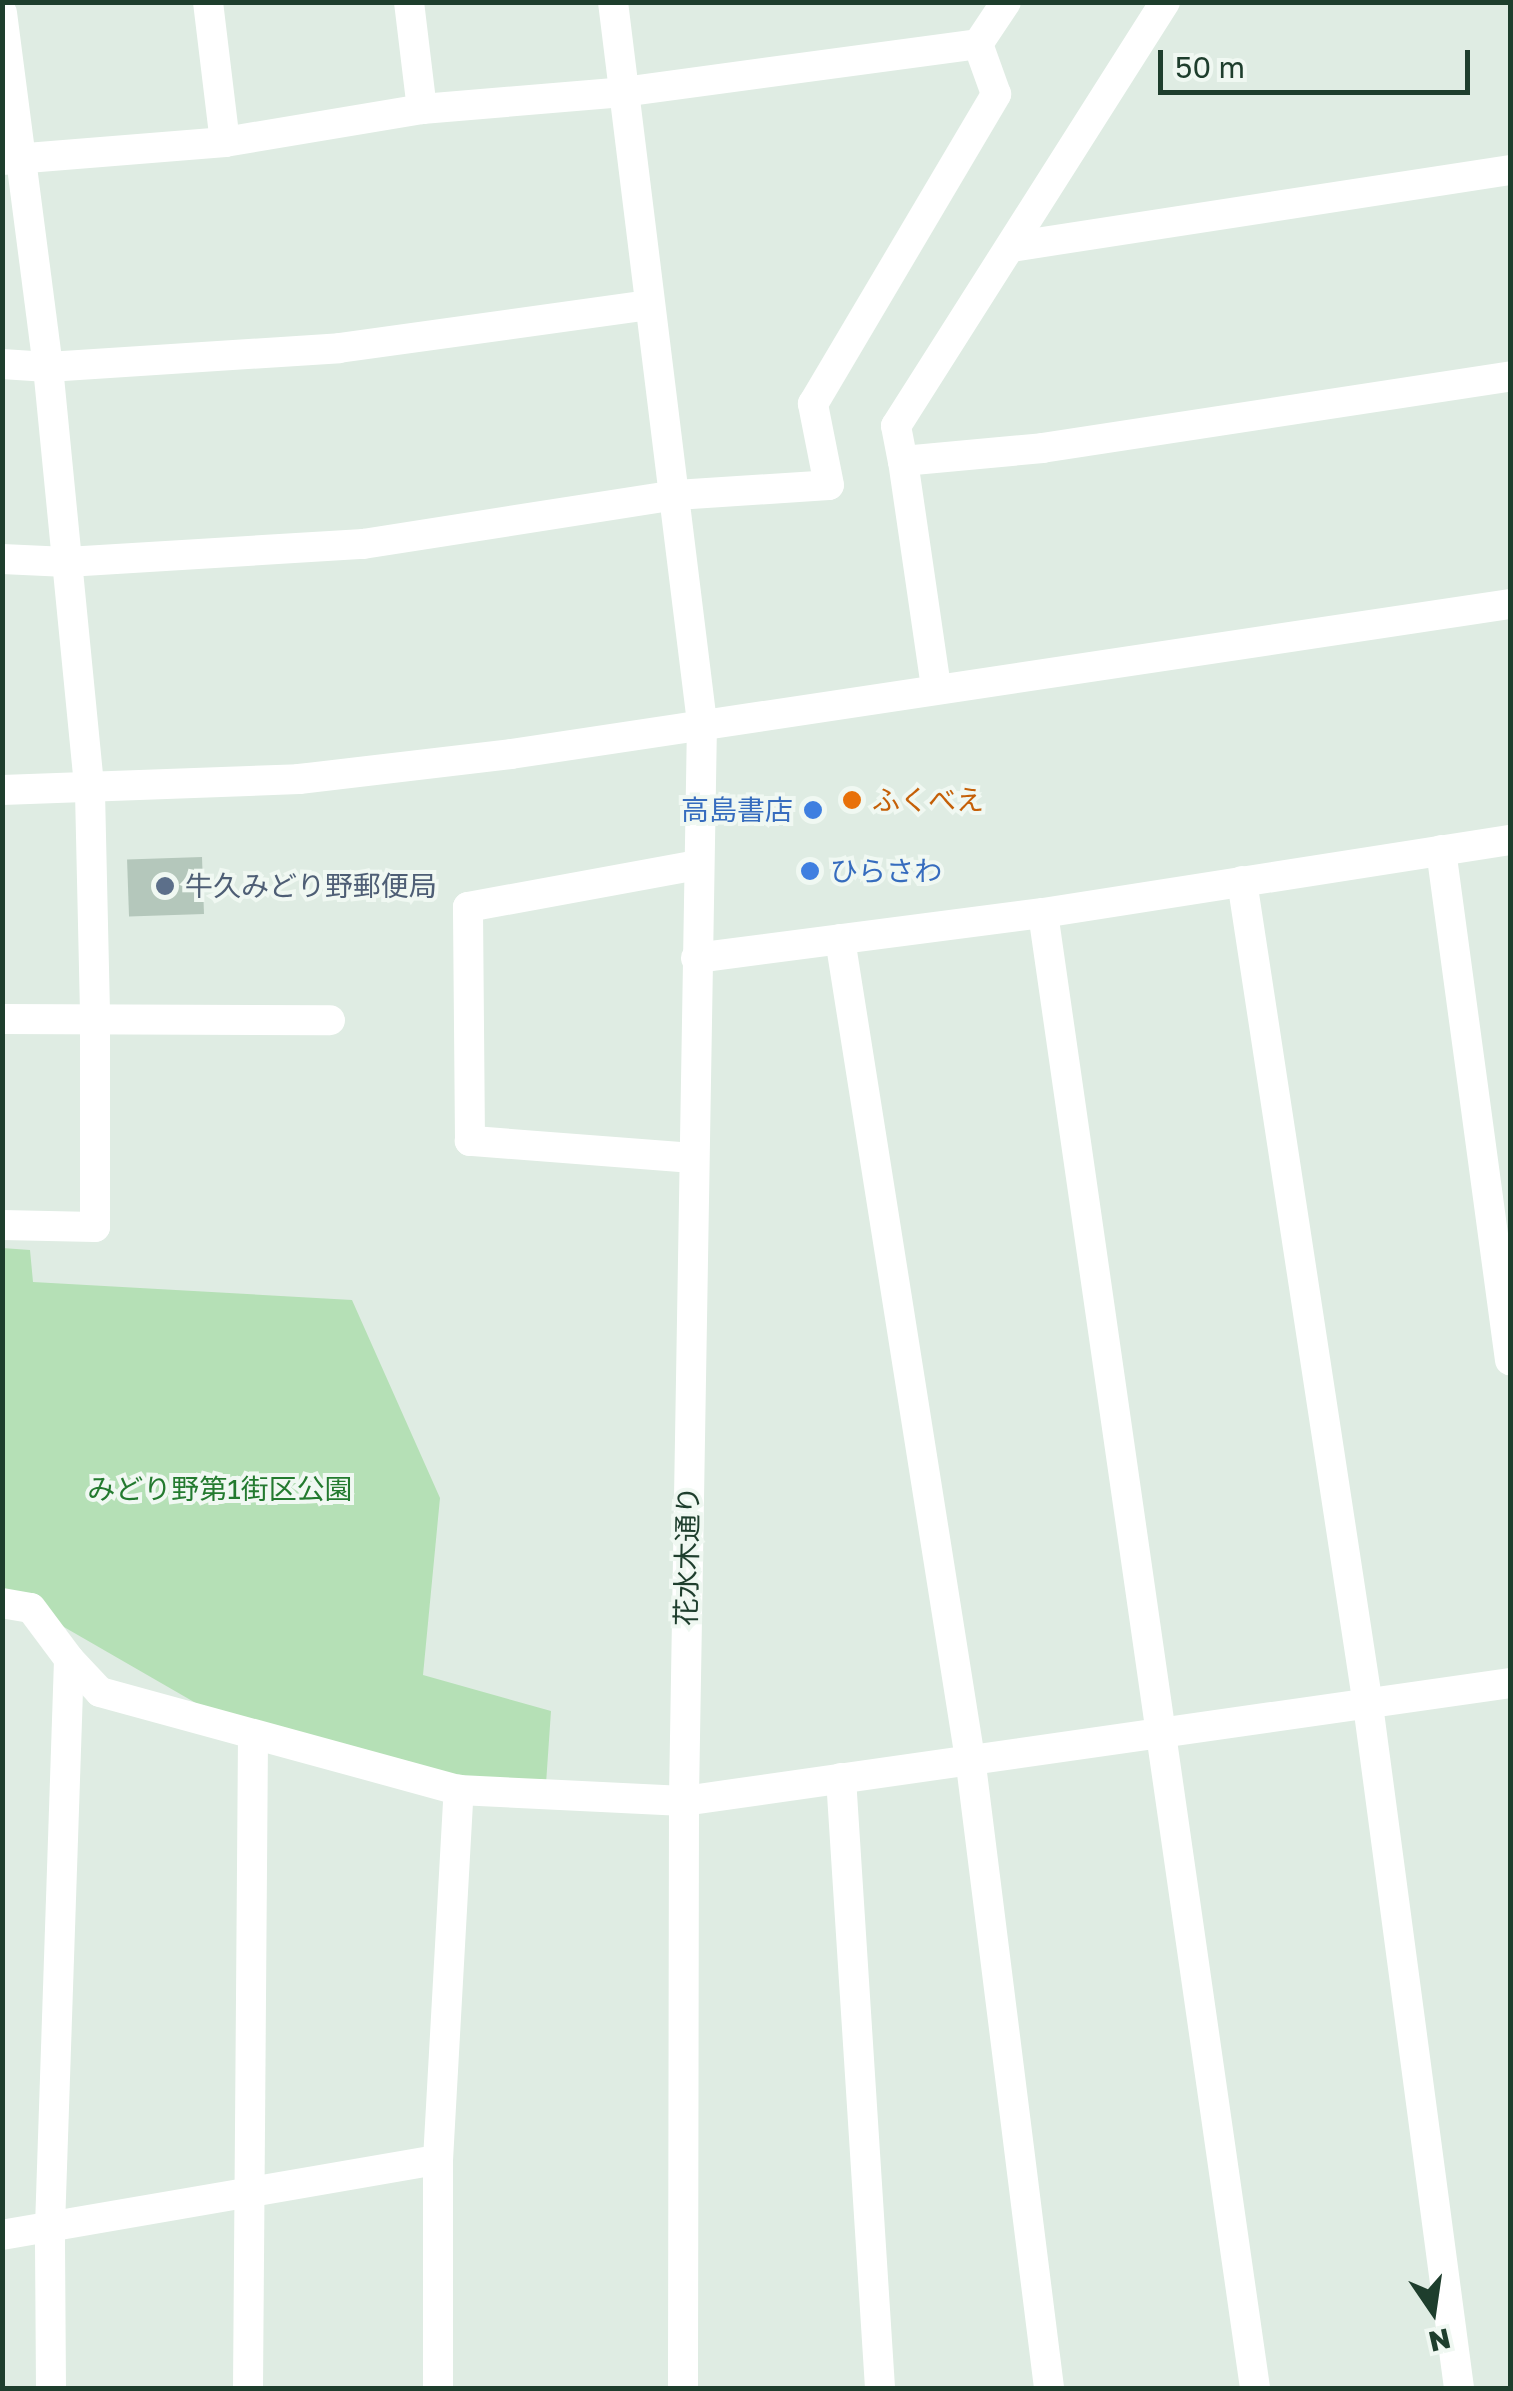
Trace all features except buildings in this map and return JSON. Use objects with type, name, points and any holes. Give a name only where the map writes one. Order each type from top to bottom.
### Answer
[{"type":"street","points":[[208,2],[225,142]]},
{"type":"street","points":[[409,2],[422,109]]},
{"type":"street","name":"花水木通り","points":[[613,2],[702,724],[684,1801],[682,2388]]},
{"type":"street","points":[[11,161],[225,142],[422,109],[623,92],[978,44],[1006,2]]},
{"type":"street","points":[[936,686],[896,426],[1166,2]]},
{"type":"street","points":[[2,13],[11,161],[48,367],[90,792],[95,1227],[2,1225]]},
{"type":"street","points":[[2,560],[67,562],[363,544],[676,495],[829,484],[813,404],[996,94],[978,44]]},
{"type":"street","points":[[1011,246],[1510,170]]},
{"type":"street","points":[[2,364],[48,367],[339,348],[648,306]]},
{"type":"street","points":[[903,461],[1042,448],[1510,376]]},
{"type":"street","points":[[2,790],[90,792],[299,779],[702,724],[936,686],[1510,604]]},
{"type":"street","points":[[696,958],[1044,913],[1510,840]]},
{"type":"street","points":[[1441,850],[1510,1360]]},
{"type":"street","points":[[693,1158],[470,1142],[468,907],[697,865]]},
{"type":"street","points":[[1242,881],[1368,1705],[1459,2388]]},
{"type":"street","points":[[1044,913],[1255,2388]]},
{"type":"street","points":[[840,939],[971,1764],[1049,2388]]},
{"type":"street","points":[[2,1019],[330,1020]]},
{"type":"street","points":[[2,1603],[31,1608],[100,1692],[459,1790],[684,1801],[971,1764],[1510,1684]]},
{"type":"street","points":[[51,2388],[50,2226],[70,1660]]},
{"type":"street","points":[[248,2388],[253,2193],[254,1736]]},
{"type":"street","points":[[841,1778],[880,2388]]},
{"type":"street","points":[[438,2388],[438,2160],[459,1790]]},
{"type":"street","points":[[2,2235],[438,2160]]},
{"type":"green space","name":"みどり野第1街区公園","points":[[2,1248],[30,1250],[33,1282],[352,1300],[440,1498],[423,1675],[551,1711],[546,1784],[430,1775],[253,1736],[31,1608],[3,1603]]},
{"type":"place","name":"ふくべえ","points":[[852,800]]},
{"type":"place","name":"高島書店","points":[[813,810]]},
{"type":"place","name":"ひらさわ","points":[[810,871]]},
{"type":"place","name":"牛久みどり野郵便局","points":[[165,886]]}]
